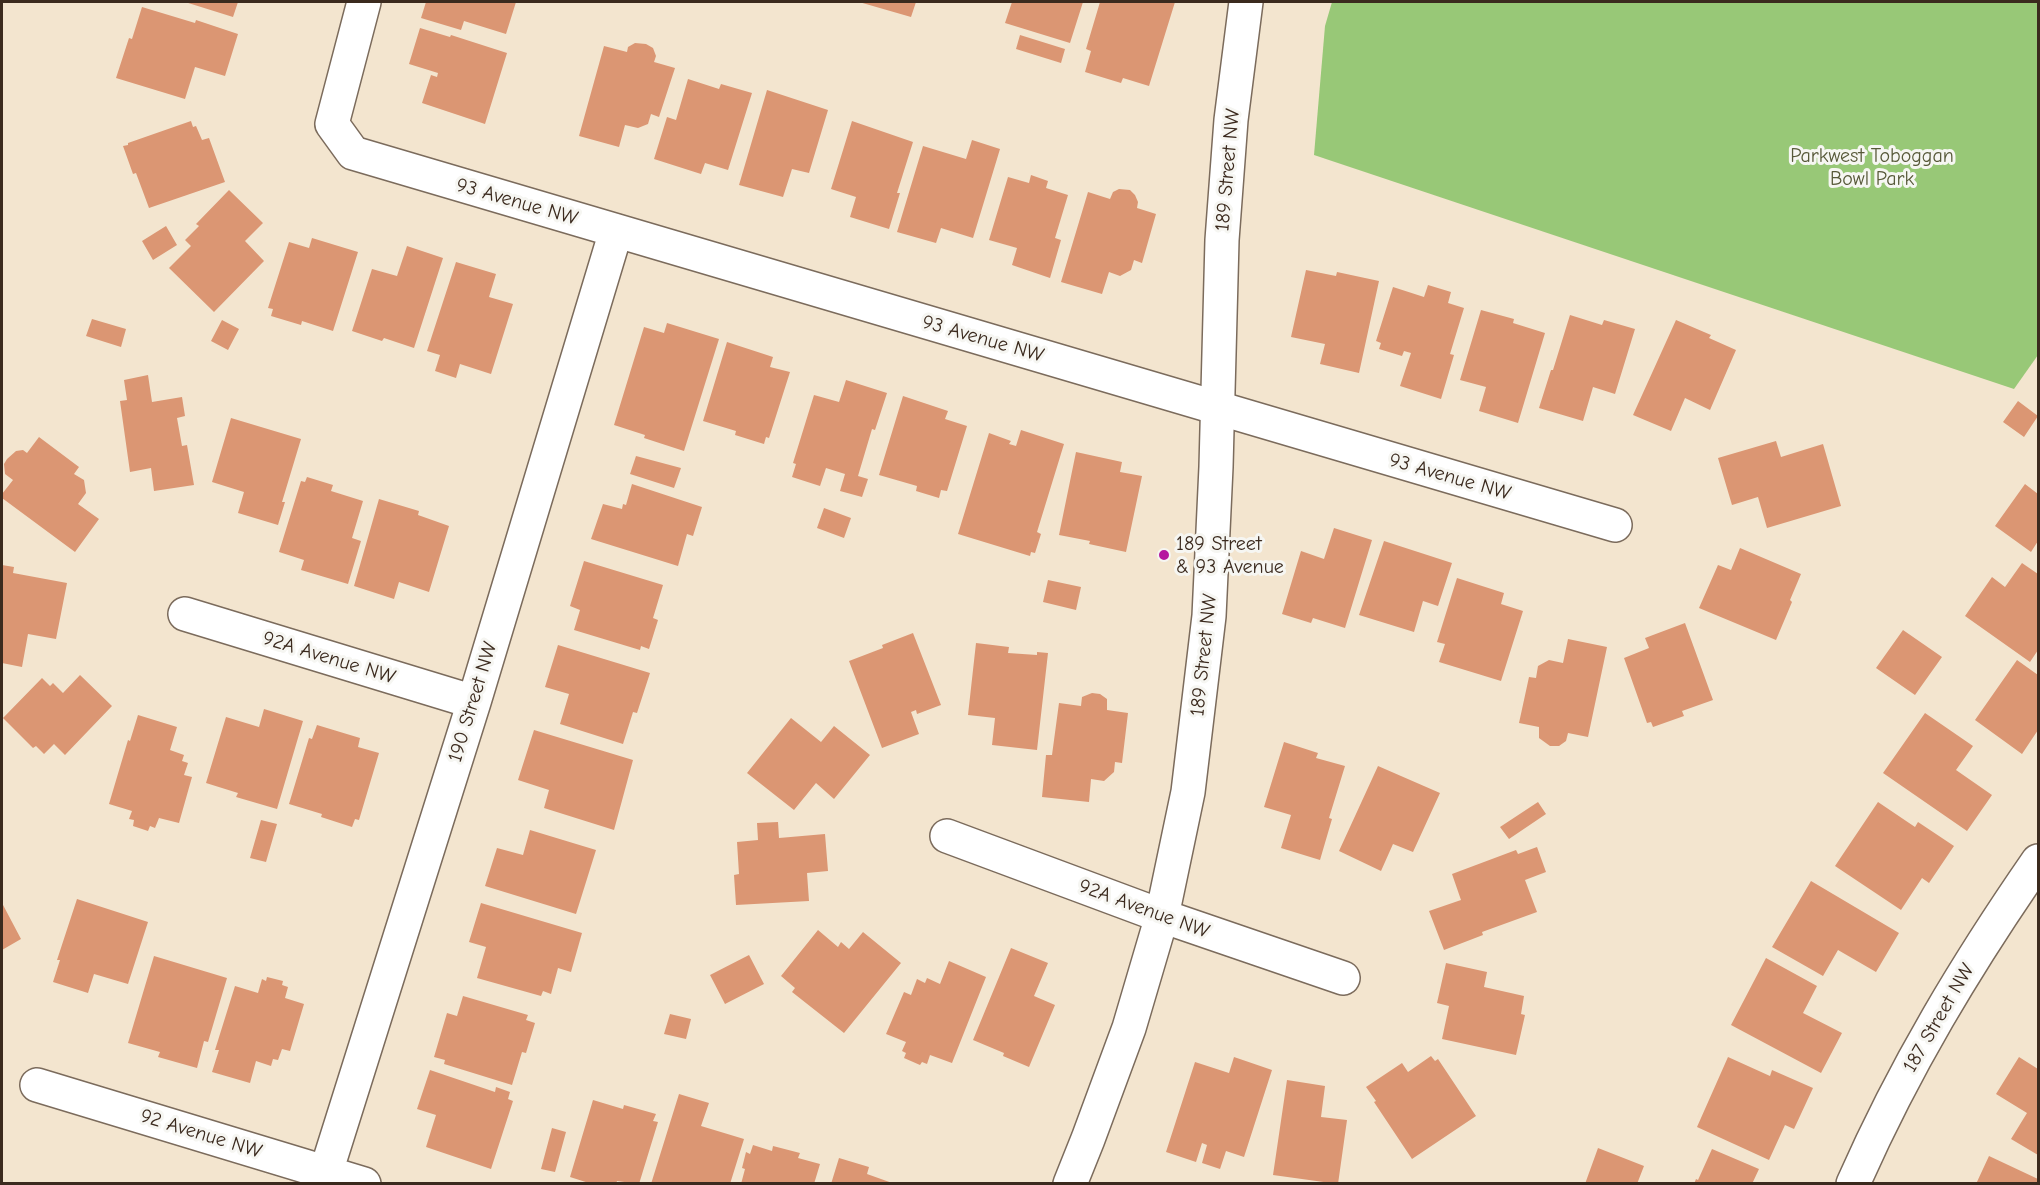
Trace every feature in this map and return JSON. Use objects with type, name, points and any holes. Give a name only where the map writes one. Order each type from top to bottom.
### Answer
[{"type":"street","name":"93 Avenue NW","points":[[364,2],[332,124],[352,153],[1615,525]]},
{"type":"street","name":"189 Street NW","points":[[1070,1184],[1129,1028],[1162,916],[1188,792],[1209,616],[1216,467],[1222,240],[1231,120],[1246,2]]},
{"type":"street","name":"190 Street NW","points":[[326,1172],[474,702],[616,231]]},
{"type":"street","name":"92A Avenue NW","points":[[185,614],[474,702]]},
{"type":"street","name":"92A Avenue NW","points":[[947,836],[1162,916],[1343,978]]},
{"type":"street","name":"187 Street NW","points":[[1853,1184],[1928,1033],[1971,961],[2038,861]]},
{"type":"street","name":"92 Avenue NW","points":[[37,1085],[364,1184]]},
{"type":"green space","name":"Parkwest Toboggan Bowl Park","points":[[1332,2],[2038,2],[2038,355],[2014,389],[1314,155],[1325,26]]},
{"type":"building","points":[[185,2],[238,2],[233,17]]},
{"type":"building","points":[[426,2],[516,2],[506,34],[464,21],[461,30],[421,18]]},
{"type":"building","points":[[859,2],[916,2],[911,17]]},
{"type":"building","points":[[1012,2],[1083,2],[1070,43],[1005,23]]},
{"type":"building","points":[[1100,2],[1175,2],[1149,86],[1123,78],[1121,83],[1085,72],[1091,51],[1086,49]]},
{"type":"building","points":[[142,7],[195,23],[196,20],[238,34],[225,76],[195,67],[185,99],[116,78]]},
{"type":"building","points":[[420,28],[450,37],[451,35],[507,53],[485,124],[422,103],[431,75],[437,77],[438,73],[409,64]]},
{"type":"building","points":[[1020,35],[1065,49],[1061,63],[1016,49]]},
{"type":"building","points":[[635,43],[646,44],[653,48],[656,56],[654,62],[675,68],[659,117],[651,114],[648,124],[638,128],[625,125],[619,147],[579,136],[604,46],[627,52],[628,47]]},
{"type":"building","points":[[688,79],[719,89],[721,84],[752,93],[728,170],[705,163],[701,174],[654,159],[667,117],[676,120]]},
{"type":"building","points":[[767,90],[828,110],[809,173],[792,169],[783,197],[739,185]]},
{"type":"building","points":[[191,121],[193,127],[196,126],[202,140],[209,138],[225,182],[149,208],[123,146]]},
{"type":"building","points":[[852,121],[913,142],[897,193],[900,193],[889,229],[850,217],[856,197],[831,189]]},
{"type":"building","points":[[972,140],[1000,149],[973,238],[941,228],[936,243],[897,232],[923,146],[966,159]]},
{"type":"building","points":[[1031,175],[1048,181],[1046,188],[1068,195],[1055,238],[1061,240],[1050,278],[1012,265],[1017,248],[989,240],[1008,177],[1029,183]]},
{"type":"building","points":[[1119,189],[1130,190],[1135,195],[1138,202],[1137,208],[1156,214],[1142,263],[1134,260],[1131,270],[1120,276],[1109,272],[1102,294],[1061,282],[1088,192],[1110,199],[1113,192]]},
{"type":"building","points":[[229,190],[263,223],[245,241],[264,261],[214,312],[169,268],[191,246],[185,240],[199,226],[196,224]]},
{"type":"building","points":[[166,226],[177,245],[153,260],[142,241]]},
{"type":"building","points":[[312,238],[358,252],[333,331],[302,321],[301,325],[271,316],[273,309],[268,308],[289,242],[309,248]]},
{"type":"building","points":[[407,246],[443,258],[414,348],[352,331],[372,269],[397,276]]},
{"type":"building","points":[[456,262],[496,274],[489,297],[513,304],[491,374],[460,364],[456,378],[435,371],[440,355],[427,351]]},
{"type":"building","points":[[1306,270],[1336,276],[1337,272],[1379,281],[1359,373],[1320,364],[1325,344],[1291,337]]},
{"type":"building","points":[[1428,285],[1451,292],[1448,303],[1464,308],[1450,354],[1454,355],[1441,399],[1400,386],[1411,353],[1404,351],[1402,356],[1379,349],[1381,343],[1376,341],[1393,287],[1424,297]]},
{"type":"building","points":[[1481,310],[1514,319],[1513,323],[1545,333],[1518,423],[1479,411],[1486,387],[1460,380]]},
{"type":"building","points":[[1570,315],[1602,325],[1604,320],[1635,329],[1615,394],[1593,387],[1583,421],[1539,408]]},
{"type":"building","points":[[92,319],[126,329],[121,347],[86,336]]},
{"type":"building","points":[[222,320],[239,329],[228,350],[211,341]]},
{"type":"building","points":[[1676,320],[1711,335],[1709,338],[1736,350],[1710,410],[1685,398],[1671,431],[1633,415]]},
{"type":"building","points":[[667,323],[719,339],[684,451],[614,425],[644,327],[664,333]]},
{"type":"building","points":[[727,342],[773,357],[770,367],[790,372],[769,438],[766,437],[764,444],[735,435],[736,431],[703,421]]},
{"type":"building","points":[[148,375],[152,402],[182,397],[185,416],[177,418],[182,446],[187,445],[194,485],[154,491],[151,468],[130,472],[120,401],[127,400],[124,380]]},
{"type":"building","points":[[846,380],[887,393],[875,430],[872,429],[858,476],[868,479],[862,497],[840,491],[845,474],[826,468],[820,486],[792,477],[796,464],[793,463],[814,395],[839,402]]},
{"type":"building","points":[[903,396],[948,411],[945,419],[967,426],[947,491],[941,490],[939,498],[916,491],[917,486],[879,475]]},
{"type":"building","points":[[2018,401],[2038,416],[2024,437],[2003,422]]},
{"type":"building","points":[[231,418],[301,439],[282,502],[285,502],[278,525],[238,513],[244,492],[212,482]]},
{"type":"building","points":[[1021,430],[1064,444],[1037,532],[1041,534],[1035,553],[1031,552],[1030,556],[958,534],[989,433],[1011,441],[1009,444],[1016,446]]},
{"type":"building","points":[[39,437],[79,467],[74,474],[84,480],[86,493],[78,504],[99,519],[75,552],[2,498],[2,494],[13,480],[5,474],[4,464],[7,459],[16,451],[23,450],[27,453]]},
{"type":"building","points":[[1776,441],[1781,457],[1823,444],[1841,506],[1767,528],[1758,497],[1732,505],[1718,458]]},
{"type":"building","points":[[1076,452],[1122,462],[1120,472],[1142,476],[1126,552],[1089,544],[1090,541],[1059,535]]},
{"type":"building","points":[[636,456],[681,468],[674,488],[630,474]]},
{"type":"building","points":[[307,477],[333,485],[331,491],[363,501],[352,538],[361,541],[348,584],[301,570],[304,560],[279,552],[301,481],[305,482]]},
{"type":"building","points":[[632,484],[702,507],[693,536],[687,534],[678,566],[591,539],[603,504],[622,509],[623,504],[626,505]]},
{"type":"building","points":[[2025,484],[2038,494],[2038,541],[2031,552],[1995,526]]},
{"type":"building","points":[[379,499],[419,511],[418,515],[449,526],[429,592],[399,582],[394,599],[354,586]]},
{"type":"building","points":[[824,508],[851,518],[844,538],[817,528]]},
{"type":"building","points":[[1334,528],[1372,540],[1345,628],[1313,618],[1311,623],[1282,614],[1301,551],[1324,559]]},
{"type":"building","points":[[1384,541],[1452,563],[1438,606],[1423,601],[1414,632],[1359,615]]},
{"type":"building","points":[[1740,548],[1801,574],[1776,640],[1699,608],[1718,565],[1731,570]]},
{"type":"building","points":[[584,561],[663,585],[653,618],[658,620],[649,649],[641,646],[640,650],[574,630],[580,610],[570,606]]},
{"type":"building","points":[[2022,563],[2038,574],[2038,650],[2030,662],[1965,616],[1992,577],[2005,587]]},
{"type":"building","points":[[2,565],[14,567],[13,573],[67,583],[56,639],[28,634],[22,667],[2,663]]},
{"type":"building","points":[[1457,578],[1504,593],[1501,604],[1523,611],[1501,681],[1439,662],[1445,644],[1437,642]]},
{"type":"building","points":[[1048,580],[1081,587],[1076,610],[1043,602]]},
{"type":"building","points":[[1685,623],[1713,700],[1682,711],[1684,716],[1653,727],[1651,722],[1647,723],[1624,658],[1649,648],[1645,638]]},
{"type":"building","points":[[1903,630],[1942,657],[1915,695],[1876,668]]},
{"type":"building","points":[[913,633],[941,705],[917,714],[916,710],[911,712],[919,734],[882,748],[849,661]]},
{"type":"building","points":[[1568,639],[1607,647],[1588,737],[1568,733],[1566,741],[1559,746],[1550,746],[1539,738],[1539,727],[1519,723],[1529,677],[1536,678],[1538,666],[1549,660],[1563,663]]},
{"type":"building","points":[[976,643],[1009,647],[1008,653],[1037,655],[1037,652],[1048,653],[1037,750],[992,745],[995,718],[968,715]]},
{"type":"building","points":[[558,645],[650,673],[637,713],[633,712],[623,744],[560,724],[569,694],[545,687]]},
{"type":"building","points":[[2017,660],[2038,675],[2038,730],[2022,754],[1975,720]]},
{"type":"building","points":[[80,675],[112,706],[65,755],[54,744],[44,754],[36,746],[33,748],[3,718],[42,678],[50,686],[53,683],[63,693]]},
{"type":"building","points":[[1092,693],[1100,694],[1107,699],[1107,710],[1128,713],[1122,763],[1115,762],[1114,772],[1104,781],[1091,779],[1089,802],[1042,797],[1046,755],[1052,755],[1059,703],[1081,706],[1082,697]]},
{"type":"building","points":[[264,709],[303,721],[277,809],[236,797],[238,793],[206,783],[226,717],[259,727]]},
{"type":"building","points":[[1925,713],[1973,746],[1956,770],[1992,795],[1967,831],[1883,773]]},
{"type":"building","points":[[138,715],[177,727],[170,750],[184,755],[182,761],[188,763],[184,775],[192,777],[179,823],[159,818],[155,828],[150,826],[148,831],[133,826],[134,820],[129,819],[132,811],[109,804]]},
{"type":"building","points":[[791,718],[821,742],[834,726],[870,755],[834,799],[816,783],[794,810],[747,773]]},
{"type":"building","points":[[317,725],[360,738],[358,747],[379,753],[359,820],[355,819],[352,827],[321,817],[322,814],[289,804],[309,738],[312,739]]},
{"type":"building","points":[[534,730],[633,760],[614,830],[544,808],[549,790],[518,780]]},
{"type":"building","points":[[1284,742],[1318,753],[1316,758],[1345,766],[1329,818],[1332,819],[1320,860],[1281,848],[1291,815],[1264,807]]},
{"type":"building","points":[[1378,766],[1440,793],[1413,852],[1393,844],[1381,871],[1339,851]]},
{"type":"building","points":[[1538,802],[1546,814],[1509,839],[1500,827]]},
{"type":"building","points":[[1878,802],[1915,827],[1918,822],[1954,846],[1929,883],[1922,878],[1901,910],[1835,866]]},
{"type":"building","points":[[261,820],[277,824],[266,862],[250,858]]},
{"type":"building","points":[[778,822],[779,838],[825,834],[828,871],[807,873],[809,901],[736,905],[734,875],[739,874],[737,842],[758,840],[757,823]]},
{"type":"building","points":[[530,830],[596,850],[576,914],[485,886],[497,848],[523,855]]},
{"type":"building","points":[[1537,847],[1546,872],[1525,880],[1537,912],[1482,932],[1483,935],[1444,950],[1429,911],[1461,900],[1452,874],[1516,850],[1518,854]]},
{"type":"building","points":[[1811,881],[1899,933],[1876,972],[1838,950],[1823,976],[1772,947]]},
{"type":"building","points":[[77,899],[148,922],[128,984],[94,974],[88,993],[53,982],[60,960],[57,960]]},
{"type":"building","points":[[2,903],[21,939],[2,950]]},
{"type":"building","points":[[481,903],[582,933],[571,972],[558,968],[551,994],[543,991],[541,996],[477,978],[486,947],[469,942]]},
{"type":"building","points":[[818,930],[838,947],[841,942],[849,949],[863,932],[901,963],[844,1033],[792,992],[795,988],[781,976]]},
{"type":"building","points":[[1011,948],[1048,963],[1034,996],[1055,1005],[1029,1067],[973,1040]]},
{"type":"building","points":[[749,955],[764,984],[725,1004],[710,975]]},
{"type":"building","points":[[154,956],[227,978],[208,1042],[204,1041],[197,1068],[158,1057],[160,1052],[128,1043]]},
{"type":"building","points":[[1766,958],[1817,986],[1803,1013],[1842,1033],[1821,1073],[1731,1025]]},
{"type":"building","points":[[949,961],[986,977],[952,1063],[930,1055],[927,1064],[922,1062],[920,1065],[904,1058],[906,1053],[902,1051],[906,1042],[886,1034],[904,992],[911,995],[917,979],[925,983],[927,978],[940,984]]},
{"type":"building","points":[[1446,963],[1487,972],[1484,987],[1524,996],[1521,1014],[1525,1015],[1516,1055],[1442,1039],[1449,1006],[1437,1003]]},
{"type":"building","points":[[267,977],[283,981],[282,985],[288,987],[285,998],[304,1004],[290,1051],[282,1049],[278,1060],[273,1059],[271,1066],[256,1061],[250,1083],[212,1072],[219,1050],[215,1050],[235,986],[258,993],[262,979],[266,981]]},
{"type":"building","points":[[463,996],[528,1015],[526,1020],[535,1023],[526,1053],[522,1052],[512,1085],[444,1064],[445,1060],[434,1057],[447,1013],[457,1016]]},
{"type":"building","points":[[670,1014],[691,1019],[686,1039],[664,1034]]},
{"type":"building","points":[[1431,1056],[1435,1061],[1438,1059],[1476,1116],[1412,1159],[1366,1087],[1402,1063],[1408,1072]]},
{"type":"building","points":[[1234,1057],[1272,1070],[1244,1157],[1226,1151],[1220,1169],[1202,1163],[1207,1145],[1202,1143],[1196,1162],[1166,1152],[1195,1062],[1229,1073]]},
{"type":"building","points":[[1728,1057],[1770,1076],[1772,1070],[1813,1088],[1794,1129],[1785,1125],[1769,1160],[1697,1127]]},
{"type":"building","points":[[2019,1057],[2038,1069],[2038,1155],[2011,1139],[2027,1113],[1996,1094]]},
{"type":"building","points":[[430,1070],[495,1092],[496,1087],[510,1092],[508,1099],[513,1101],[491,1169],[426,1147],[436,1115],[417,1109]]},
{"type":"building","points":[[1287,1080],[1325,1086],[1321,1117],[1347,1120],[1338,1184],[1273,1175]]},
{"type":"building","points":[[679,1094],[709,1103],[701,1126],[744,1139],[730,1184],[651,1184]]},
{"type":"building","points":[[593,1100],[623,1109],[624,1105],[656,1114],[653,1121],[658,1122],[639,1184],[617,1181],[616,1184],[592,1184],[570,1177]]},
{"type":"building","points":[[552,1128],[566,1132],[555,1172],[541,1169]]},
{"type":"building","points":[[753,1145],[772,1151],[773,1146],[800,1153],[798,1158],[820,1164],[814,1184],[741,1184],[746,1152],[750,1154]]},
{"type":"building","points":[[1598,1148],[1644,1166],[1637,1184],[1585,1184]]},
{"type":"building","points":[[1712,1149],[1759,1169],[1752,1184],[1694,1184]]},
{"type":"building","points":[[1989,1156],[2038,1179],[2038,1184],[1976,1184]]},
{"type":"building","points":[[839,1158],[869,1167],[867,1174],[895,1184],[831,1184]]},
{"type":"place","name":"189 Street & 93 Avenue","points":[[1164,555]]}]
